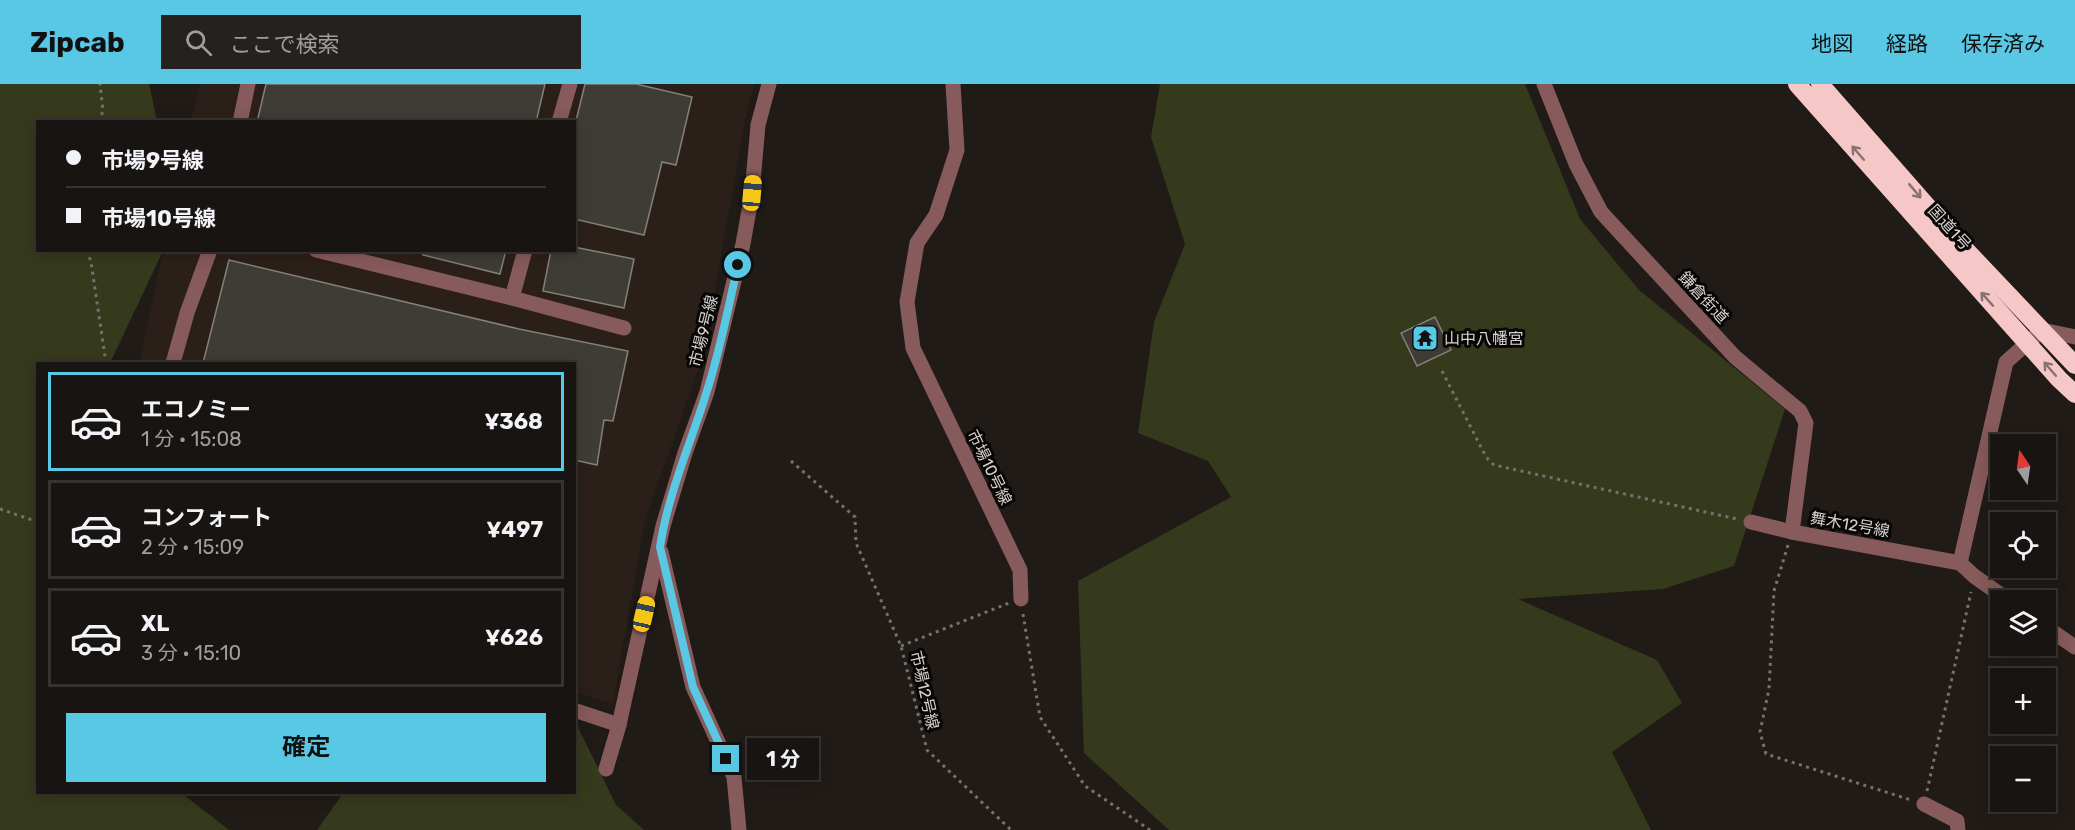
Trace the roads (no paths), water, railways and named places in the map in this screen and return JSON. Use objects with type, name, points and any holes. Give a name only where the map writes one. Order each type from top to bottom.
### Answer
[{"type":"highway","name":"国道1号","points":[[1797,84],[2059,379],[2075,394]]},
{"type":"highway","name":"国道1号","points":[[1820,84],[1962,246],[2075,365]]},
{"type":"street","points":[[240,120],[248,84]]},
{"type":"street","points":[[561,120],[570,84]]},
{"type":"street","name":"市場9号線","points":[[606,770],[619,725],[663,526],[685,453],[707,392],[744,244],[752,193],[758,125],[769,84]]},
{"type":"street","name":"市場10号線","points":[[953,84],[957,150],[936,215],[917,243],[907,302],[913,348],[1020,570],[1021,599]]},
{"type":"street","name":"鎌倉街道","points":[[1544,84],[1576,164],[1601,212],[1735,357],[1800,411],[1806,423],[1792,532]]},
{"type":"street","points":[[174,362],[187,313],[209,252]]},
{"type":"street","points":[[324,252],[624,328]]},
{"type":"street","points":[[512,298],[524,252]]},
{"type":"street","points":[[1994,590],[1960,563],[2006,362],[2042,330],[2075,337]]},
{"type":"street","points":[[1751,522],[1792,532]]},
{"type":"street","name":"舞木12号線","points":[[1792,532],[1960,563]]},
{"type":"street","points":[[660,547],[693,687],[734,777],[739,830]]},
{"type":"street","points":[[2056,634],[2075,647]]},
{"type":"street","points":[[576,711],[619,725]]},
{"type":"street","points":[[1924,804],[1957,821],[1958,830]]},
{"type":"place","name":"山中八幡宮","points":[[1425,338]]}]
